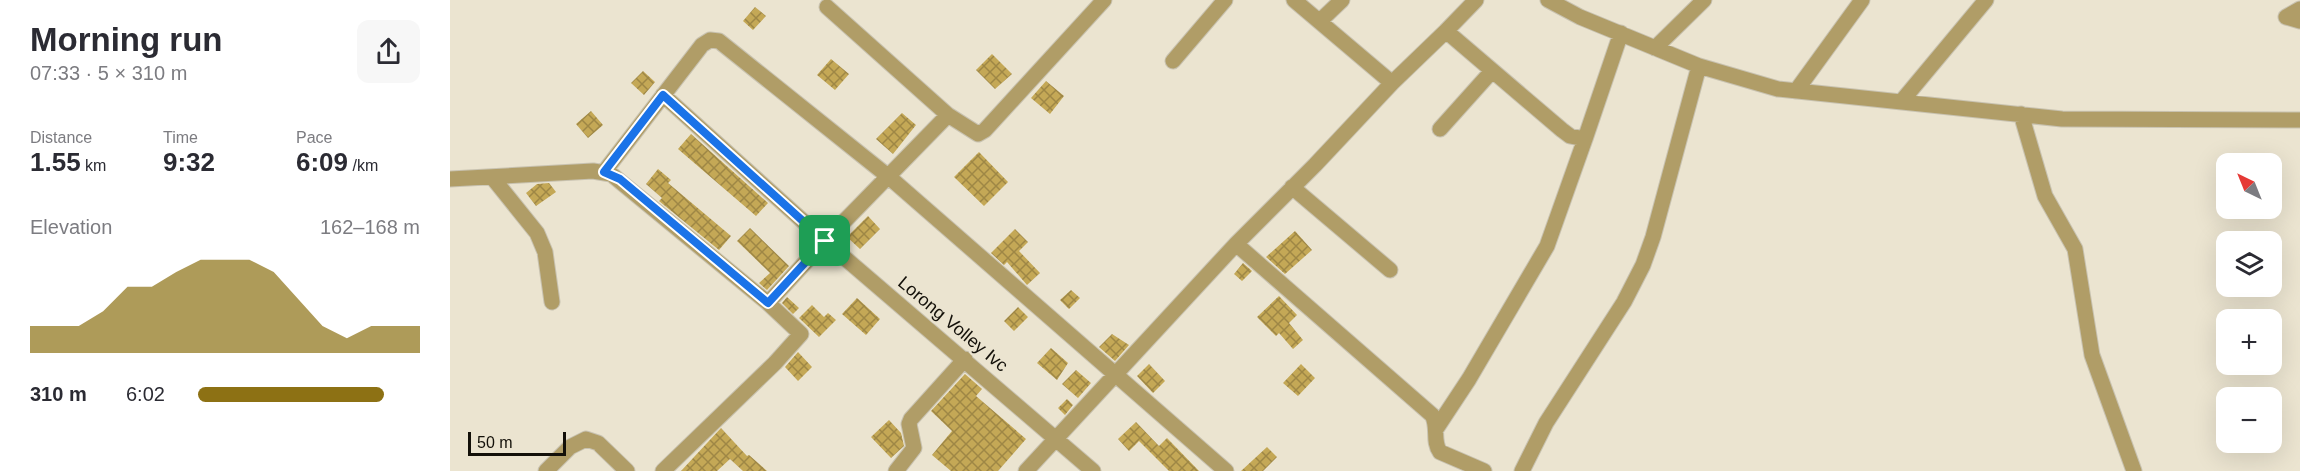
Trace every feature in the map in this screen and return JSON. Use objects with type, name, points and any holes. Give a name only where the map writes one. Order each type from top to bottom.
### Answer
[{"type":"street","points":[[827,7],[948,115],[974,133],[983,132],[1104,0]]},
{"type":"street","points":[[1173,61],[1225,0]]},
{"type":"street","points":[[1294,0],[1392,83]]},
{"type":"street","points":[[1320,21],[1342,0]]},
{"type":"street","points":[[1026,471],[1236,244],[1476,0]]},
{"type":"street","points":[[1548,0],[1573,14],[1699,66],[1737,79],[1778,89],[2062,119],[2300,120]]},
{"type":"street","points":[[1655,48],[1704,0]]},
{"type":"street","points":[[1796,91],[1862,0]]},
{"type":"street","points":[[1901,102],[1986,0]]},
{"type":"street","points":[[2300,9],[2286,17],[2300,21]]},
{"type":"street","points":[[1446,31],[1566,134],[1585,139]]},
{"type":"street","points":[[1436,429],[1469,379],[1547,246],[1621,33]]},
{"type":"street","points":[[604,172],[702,45],[710,40],[719,41],[889,177],[1226,471]]},
{"type":"street","points":[[1522,471],[1546,423],[1623,302],[1643,265],[1653,237],[1699,66]]},
{"type":"street","points":[[1440,129],[1492,71]]},
{"type":"street","name":"Lorong Volley Ivc","points":[[663,95],[825,241],[1094,471]]},
{"type":"street","points":[[2021,114],[2046,196],[2075,249],[2092,356],[2134,471]]},
{"type":"street","points":[[768,303],[948,115]]},
{"type":"street","points":[[450,178],[593,171],[604,172],[620,179],[768,303],[801,334],[775,363],[663,471]]},
{"type":"street","points":[[492,177],[537,233],[545,252],[552,303]]},
{"type":"street","points":[[1292,188],[1390,270]]},
{"type":"street","points":[[1236,244],[1433,417],[1437,447],[1443,455],[1484,471]]},
{"type":"street","points":[[896,471],[914,447],[909,424],[911,419],[965,359]]},
{"type":"street","points":[[546,471],[570,447],[586,439],[598,443],[627,471]]},
{"type":"building","points":[[755,7],[766,16],[753,30],[743,21]]},
{"type":"building","points":[[992,54],[1012,74],[995,89],[976,70]]},
{"type":"building","points":[[831,59],[849,74],[835,90],[817,75]]},
{"type":"building","points":[[643,71],[655,82],[644,95],[631,83]]},
{"type":"building","points":[[1046,81],[1064,96],[1050,114],[1031,98]]},
{"type":"building","points":[[591,111],[603,125],[588,138],[576,124]]},
{"type":"building","points":[[902,113],[916,125],[893,154],[876,139]]},
{"type":"building","points":[[691,134],[768,203],[756,216],[678,149]]},
{"type":"building","points":[[979,152],[1008,182],[984,206],[954,177]]},
{"type":"building","points":[[658,169],[671,180],[668,183],[731,236],[719,250],[659,201],[662,198],[646,184]]},
{"type":"building","points":[[549,183],[556,192],[536,206],[526,193],[537,184]]},
{"type":"building","points":[[868,216],[880,229],[860,249],[847,237]]},
{"type":"building","points":[[750,228],[789,266],[767,290],[759,283],[770,273],[737,241]]},
{"type":"building","points":[[1015,229],[1028,242],[1019,251],[1040,273],[1027,285],[1007,262],[1004,265],[991,253]]},
{"type":"building","points":[[1295,231],[1312,250],[1285,274],[1266,257]]},
{"type":"building","points":[[1243,263],[1252,271],[1242,281],[1234,274]]},
{"type":"building","points":[[1071,290],[1080,298],[1069,309],[1060,300]]},
{"type":"building","points":[[1279,296],[1297,315],[1289,323],[1303,340],[1293,349],[1279,333],[1276,336],[1257,317]]},
{"type":"building","points":[[787,297],[799,308],[793,314],[782,303]]},
{"type":"building","points":[[857,298],[880,319],[866,335],[842,314]]},
{"type":"building","points":[[812,305],[824,317],[828,313],[836,320],[819,337],[799,318]]},
{"type":"building","points":[[1018,307],[1028,317],[1014,331],[1004,321]]},
{"type":"building","points":[[1112,334],[1129,345],[1115,361],[1099,347]]},
{"type":"building","points":[[1051,348],[1068,363],[1057,380],[1037,363]]},
{"type":"building","points":[[798,352],[812,367],[798,381],[785,367]]},
{"type":"building","points":[[1149,364],[1165,381],[1153,393],[1137,376]]},
{"type":"building","points":[[1301,364],[1315,378],[1298,396],[1283,383]]},
{"type":"building","points":[[1076,370],[1091,383],[1078,398],[1062,384]]},
{"type":"building","points":[[965,374],[982,389],[976,396],[1026,439],[998,471],[951,471],[932,455],[952,431],[931,411]]},
{"type":"building","points":[[1067,399],[1073,405],[1065,415],[1058,408]]},
{"type":"building","points":[[889,420],[901,433],[904,446],[891,458],[871,437]]},
{"type":"building","points":[[1136,422],[1159,446],[1167,438],[1199,471],[1169,471],[1139,441],[1129,451],[1118,439]]},
{"type":"building","points":[[721,428],[747,456],[749,455],[767,471],[743,471],[730,459],[717,471],[681,471]]},
{"type":"building","points":[[1267,447],[1277,457],[1263,471],[1241,471]]},
{"type":"route","points":[[663,95],[825,241],[768,303],[620,179],[604,172],[663,95]]}]
